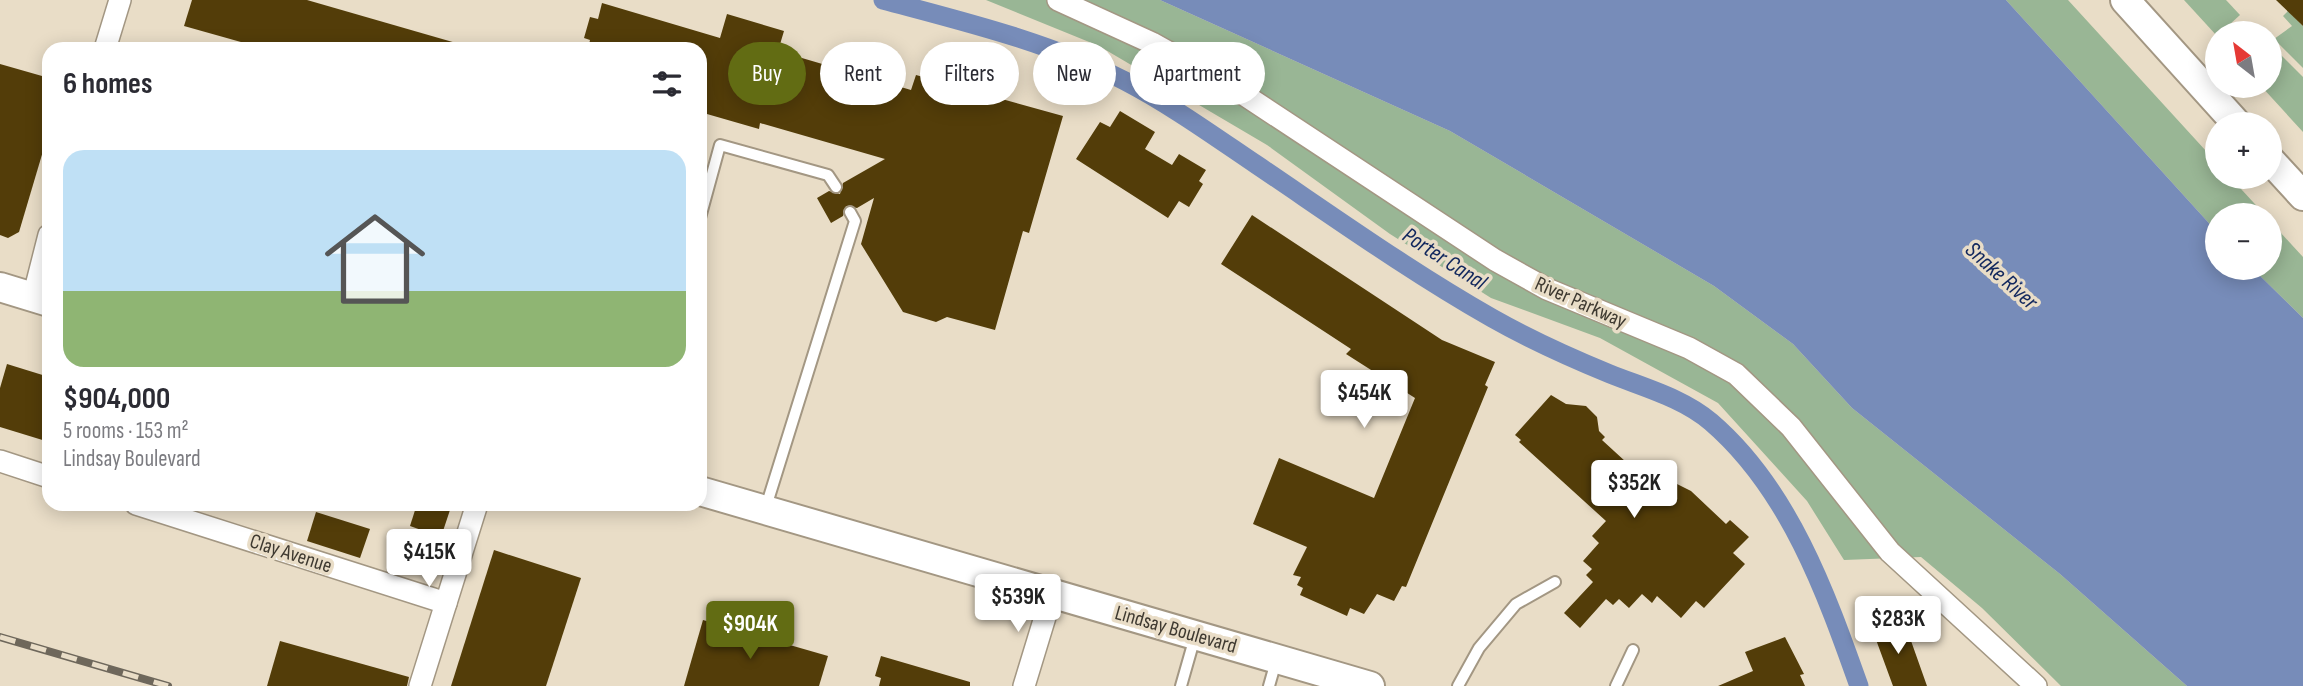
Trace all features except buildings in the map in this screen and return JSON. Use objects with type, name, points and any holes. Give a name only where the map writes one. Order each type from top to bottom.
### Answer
[{"type":"street","points":[[107,42],[120,0]]},
{"type":"street","name":"River Parkway","points":[[1058,0],[1152,43],[1243,94],[1505,266],[1547,289],[1689,348],[1736,374],[1791,427],[1890,552],[2036,686]]},
{"type":"street","points":[[2125,0],[2226,112]]},
{"type":"street","points":[[2282,173],[2303,196]]},
{"type":"street","points":[[0,288],[41,300]]},
{"type":"street","points":[[0,461],[42,475]]},
{"type":"street","name":"Lindsay Boulevard","points":[[707,493],[1370,686]]},
{"type":"street","name":"Clay Avenue","points":[[158,511],[446,603]]},
{"type":"street","points":[[420,686],[475,511]]},
{"type":"street","points":[[1024,686],[1052,594]]},
{"type":"lane","points":[[707,192],[720,145],[828,175],[836,187]]},
{"type":"lane","points":[[765,510],[855,221],[850,212]]},
{"type":"lane","points":[[1458,686],[1479,648],[1516,604],[1555,582]]},
{"type":"lane","points":[[1181,686],[1196,635]]},
{"type":"lane","points":[[1616,686],[1633,650]]},
{"type":"lane","points":[[1269,686],[1277,658]]},
{"type":"green space","points":[[986,0],[1160,0],[1253,42],[1130,42],[1130,64],[1116,56],[1116,42],[1089,42]]},
{"type":"green space","points":[[2006,0],[2068,0],[2205,150],[2205,189],[2241,189],[2254,203],[2205,203],[2205,219]]},
{"type":"green space","points":[[2184,0],[2226,0],[2240,15],[2233,21],[2205,23]]},
{"type":"green space","points":[[2288,11],[2303,26],[2303,68],[2282,47],[2282,33],[2292,26],[2283,16]]},
{"type":"green space","points":[[1265,47],[1450,131],[1714,286],[1793,344],[1852,408],[2060,574],[2187,686],[2061,686],[1982,608],[1921,557],[1844,560],[1807,501],[1718,403],[1600,338],[1491,298],[1390,234],[1267,145],[1199,105],[1265,105]]},
{"type":"green space","points":[[2282,56],[2303,77],[2303,132],[2272,98],[2282,98]]},
{"type":"green space","points":[[2282,234],[2303,257],[2303,318],[2264,280],[2282,280]]},
{"type":"water","name":"Snake River","points":[[1160,0],[2006,0],[2205,219],[2205,280],[2264,280],[2303,318],[2303,686],[2187,686],[2060,574],[1852,408],[1793,344],[1714,286],[1450,131],[1265,47],[1265,42],[1253,42]]},
{"type":"waterway","name":"Porter Canal","points":[[883,0],[1037,44],[1125,81],[1176,110],[1402,263],[1492,318],[1565,355],[1663,394],[1700,414],[1738,449],[1783,510],[1818,579],[1859,686]]},
{"type":"railway","points":[[0,637],[168,686]]}]
